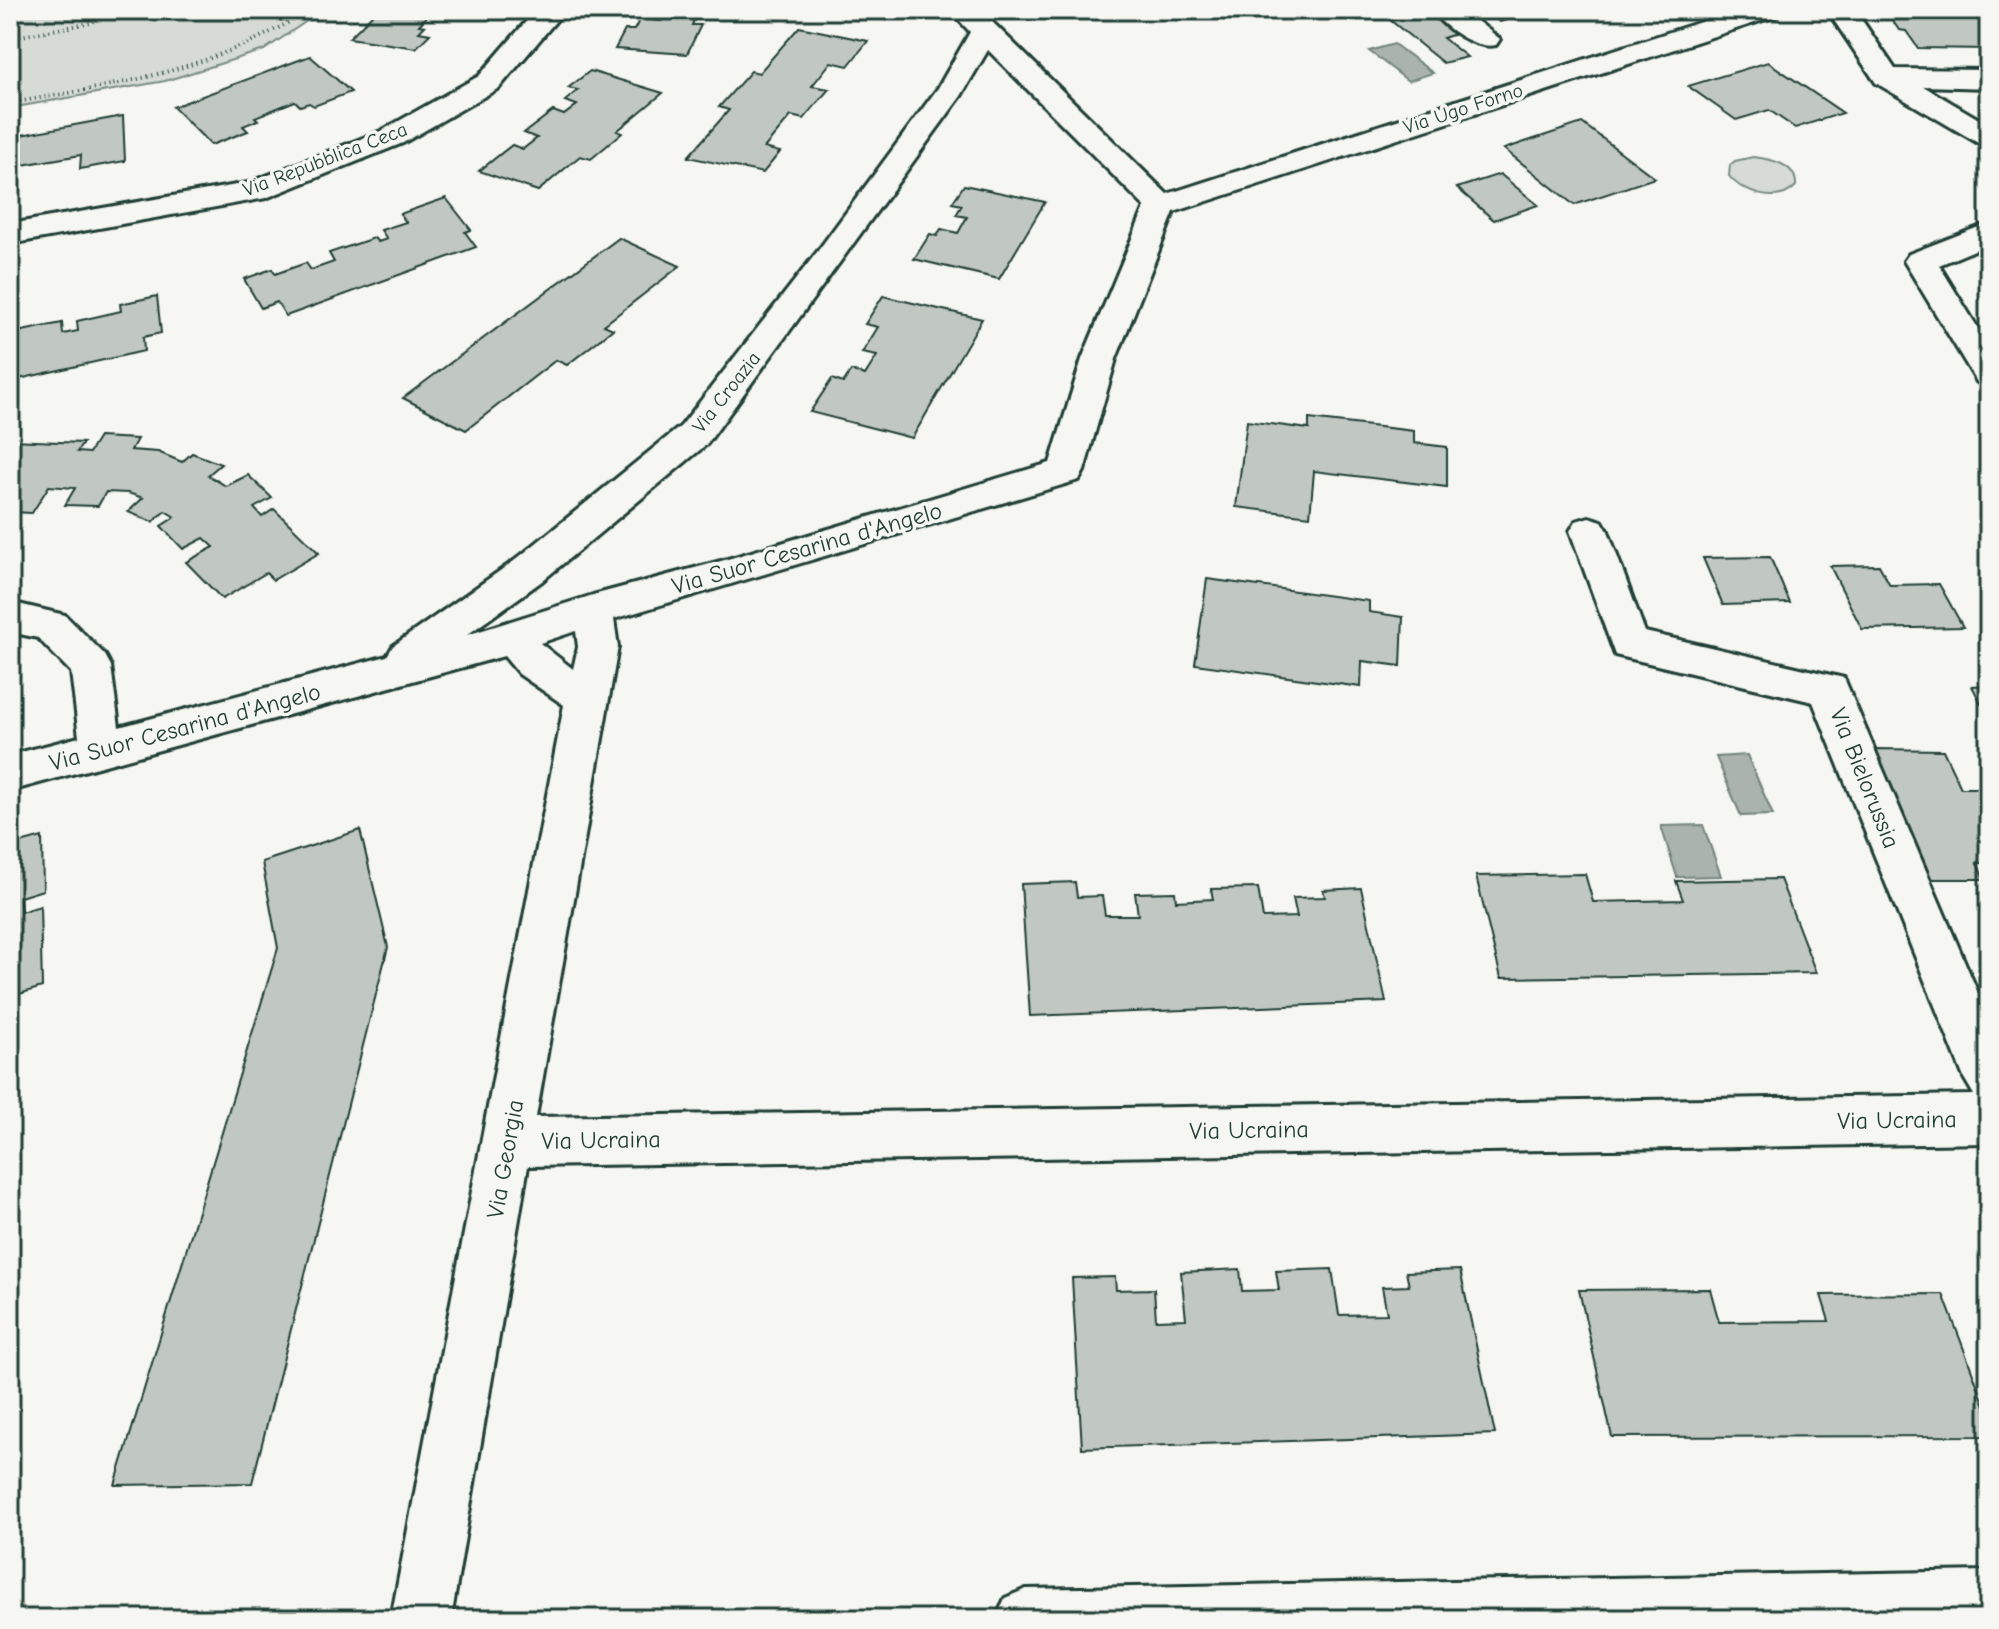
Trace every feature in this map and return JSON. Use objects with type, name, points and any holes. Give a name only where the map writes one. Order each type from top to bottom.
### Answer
[{"type":"street","name":"Via Repubblica Ceca","points":[[10,234],[255,191],[392,137],[489,82],[551,10]]},
{"type":"street","points":[[1445,10],[1486,39]]},
{"type":"street","name":"Via Ugo Forno","points":[[1161,206],[1766,10]]},
{"type":"street","points":[[1841,10],[1886,77],[1989,137]]},
{"type":"street","points":[[975,20],[1161,206]]},
{"type":"street","name":"Via Croazia","points":[[383,675],[528,571],[694,435],[951,90],[975,20]]},
{"type":"street","points":[[1886,77],[1989,79]]},
{"type":"street","name":"Via Suor Cesarina d'Angelo","points":[[10,773],[513,638],[593,610],[721,575],[1066,471],[1099,359],[1161,206]]},
{"type":"street","points":[[1989,233],[1920,261],[1989,374]]},
{"type":"street","name":"Via Bielorussia","points":[[1589,531],[1629,644],[1829,689],[1989,1078]]},
{"type":"street","name":"Via Georgia","points":[[421,1619],[586,699],[598,647],[593,610]]},
{"type":"street","points":[[10,617],[51,626],[91,666],[101,748]]},
{"type":"street","points":[[513,638],[533,663],[586,699]]},
{"type":"street","name":"Via Ucraina","points":[[508,1142],[1989,1119]]},
{"type":"street","points":[[1026,1619],[1989,1601]]},
{"type":"path","points":[[10,38],[90,23],[118,10]]},
{"type":"path","points":[[10,103],[108,86],[224,57],[276,34],[309,10]]},
{"type":"shaded area","points":[[10,10],[323,10],[264,50],[165,81],[10,108]]},
{"type":"shaded area","points":[[1394,44],[1433,73],[1408,81],[1369,51]]},
{"type":"shaded area","points":[[1753,157],[1775,161],[1788,168],[1796,186],[1789,192],[1771,196],[1743,188],[1729,176],[1730,165]]},
{"type":"shaded area","points":[[1747,755],[1773,815],[1741,816],[1716,757]]},
{"type":"shaded area","points":[[1703,825],[1721,876],[1677,877],[1661,826]]},
{"type":"building","points":[[377,10],[433,10],[419,25],[425,26],[419,32],[430,34],[416,48],[349,38]]},
{"type":"building","points":[[654,10],[720,10],[716,19],[695,18],[692,25],[701,25],[687,54],[615,49],[625,30],[634,30],[640,19],[661,21],[665,13]]},
{"type":"building","points":[[1430,10],[1459,33],[1443,38],[1467,57],[1443,63],[1390,20]]},
{"type":"building","points":[[1484,10],[1520,10],[1526,14],[1500,22]]},
{"type":"building","points":[[1885,10],[1989,11],[1989,49],[1918,48],[1906,31],[1899,30]]},
{"type":"building","points":[[799,27],[868,41],[848,66],[831,62],[812,86],[829,89],[804,119],[791,116],[764,148],[780,152],[763,173],[688,157],[729,110],[719,107],[751,71],[759,73]]},
{"type":"building","points":[[310,56],[351,92],[314,106],[309,103],[300,106],[295,101],[255,117],[258,120],[243,126],[248,131],[211,145],[173,107]]},
{"type":"building","points":[[1768,62],[1843,113],[1795,128],[1769,110],[1736,120],[1688,86]]},
{"type":"building","points":[[590,71],[663,93],[617,131],[622,133],[591,159],[580,156],[538,191],[479,171],[512,145],[523,149],[537,138],[524,133],[553,111],[564,115],[577,105],[565,101],[578,90],[568,88]]},
{"type":"building","points":[[123,116],[125,161],[80,169],[81,155],[10,167],[10,137]]},
{"type":"building","points":[[1582,123],[1655,178],[1574,205],[1504,149]]},
{"type":"building","points":[[1500,174],[1538,205],[1494,220],[1457,188]]},
{"type":"building","points":[[964,185],[1045,202],[999,279],[914,259],[930,234],[937,236],[941,229],[958,233],[967,217],[956,215],[962,205],[952,203]]},
{"type":"building","points":[[446,198],[471,230],[465,232],[476,247],[286,316],[277,302],[261,308],[244,279],[272,269],[275,274],[306,263],[311,270],[334,262],[329,253],[374,238],[378,242],[387,239],[381,230],[406,222],[400,214]]},
{"type":"building","points":[[619,238],[680,266],[604,325],[613,329],[567,365],[556,360],[466,430],[403,398]]},
{"type":"building","points":[[157,296],[161,333],[143,337],[144,351],[10,381],[10,327],[17,325],[17,332],[62,323],[63,334],[78,331],[77,321],[121,311],[120,304]]},
{"type":"building","points":[[883,296],[982,319],[912,438],[810,412],[832,379],[843,383],[851,371],[865,375],[877,356],[862,353],[878,327],[865,324]]},
{"type":"building","points":[[1309,419],[1414,431],[1414,443],[1447,447],[1447,487],[1314,471],[1310,516],[1236,507],[1247,421],[1309,429]]},
{"type":"building","points":[[99,437],[137,439],[131,450],[158,452],[182,462],[192,453],[221,464],[208,475],[226,486],[248,475],[272,498],[254,508],[262,517],[274,509],[319,553],[273,580],[266,573],[222,599],[186,562],[214,547],[204,538],[183,549],[161,526],[175,517],[165,511],[153,522],[128,512],[143,498],[128,493],[106,492],[98,506],[65,505],[75,488],[49,486],[32,513],[10,512],[11,440],[83,443],[77,452],[89,453]]},
{"type":"building","points":[[1770,557],[1790,603],[1723,605],[1703,558]]},
{"type":"building","points":[[1879,565],[1890,585],[1939,584],[1963,627],[1862,629],[1830,566]]},
{"type":"building","points":[[1207,579],[1369,601],[1369,612],[1403,617],[1401,666],[1362,661],[1361,687],[1195,664]]},
{"type":"building","points":[[1989,685],[1989,719],[1972,686]]},
{"type":"building","points":[[1875,749],[1943,750],[1961,788],[1989,788],[1989,863],[1977,863],[1984,879],[1930,879]]},
{"type":"building","points":[[360,830],[388,947],[252,1483],[115,1485],[278,948],[262,862]]},
{"type":"building","points":[[42,837],[43,890],[20,897],[21,912],[40,906],[42,987],[10,997],[10,846]]},
{"type":"building","points":[[1585,874],[1593,902],[1683,900],[1676,881],[1780,879],[1816,973],[1501,978],[1476,876]]},
{"type":"building","points":[[1075,882],[1077,897],[1102,896],[1105,915],[1138,915],[1135,893],[1175,892],[1176,901],[1213,899],[1211,889],[1258,888],[1263,918],[1297,917],[1293,898],[1325,897],[1323,890],[1361,888],[1386,1002],[1030,1016],[1021,884]]},
{"type":"building","points":[[1240,1269],[1242,1291],[1279,1290],[1276,1271],[1332,1269],[1339,1315],[1387,1314],[1382,1287],[1409,1286],[1406,1272],[1460,1270],[1495,1434],[1082,1448],[1072,1278],[1115,1277],[1116,1290],[1154,1289],[1156,1320],[1186,1319],[1181,1272]]},
{"type":"building","points":[[1710,1289],[1719,1322],[1829,1321],[1821,1295],[1943,1294],[1989,1416],[1989,1436],[1612,1437],[1579,1290]]}]
